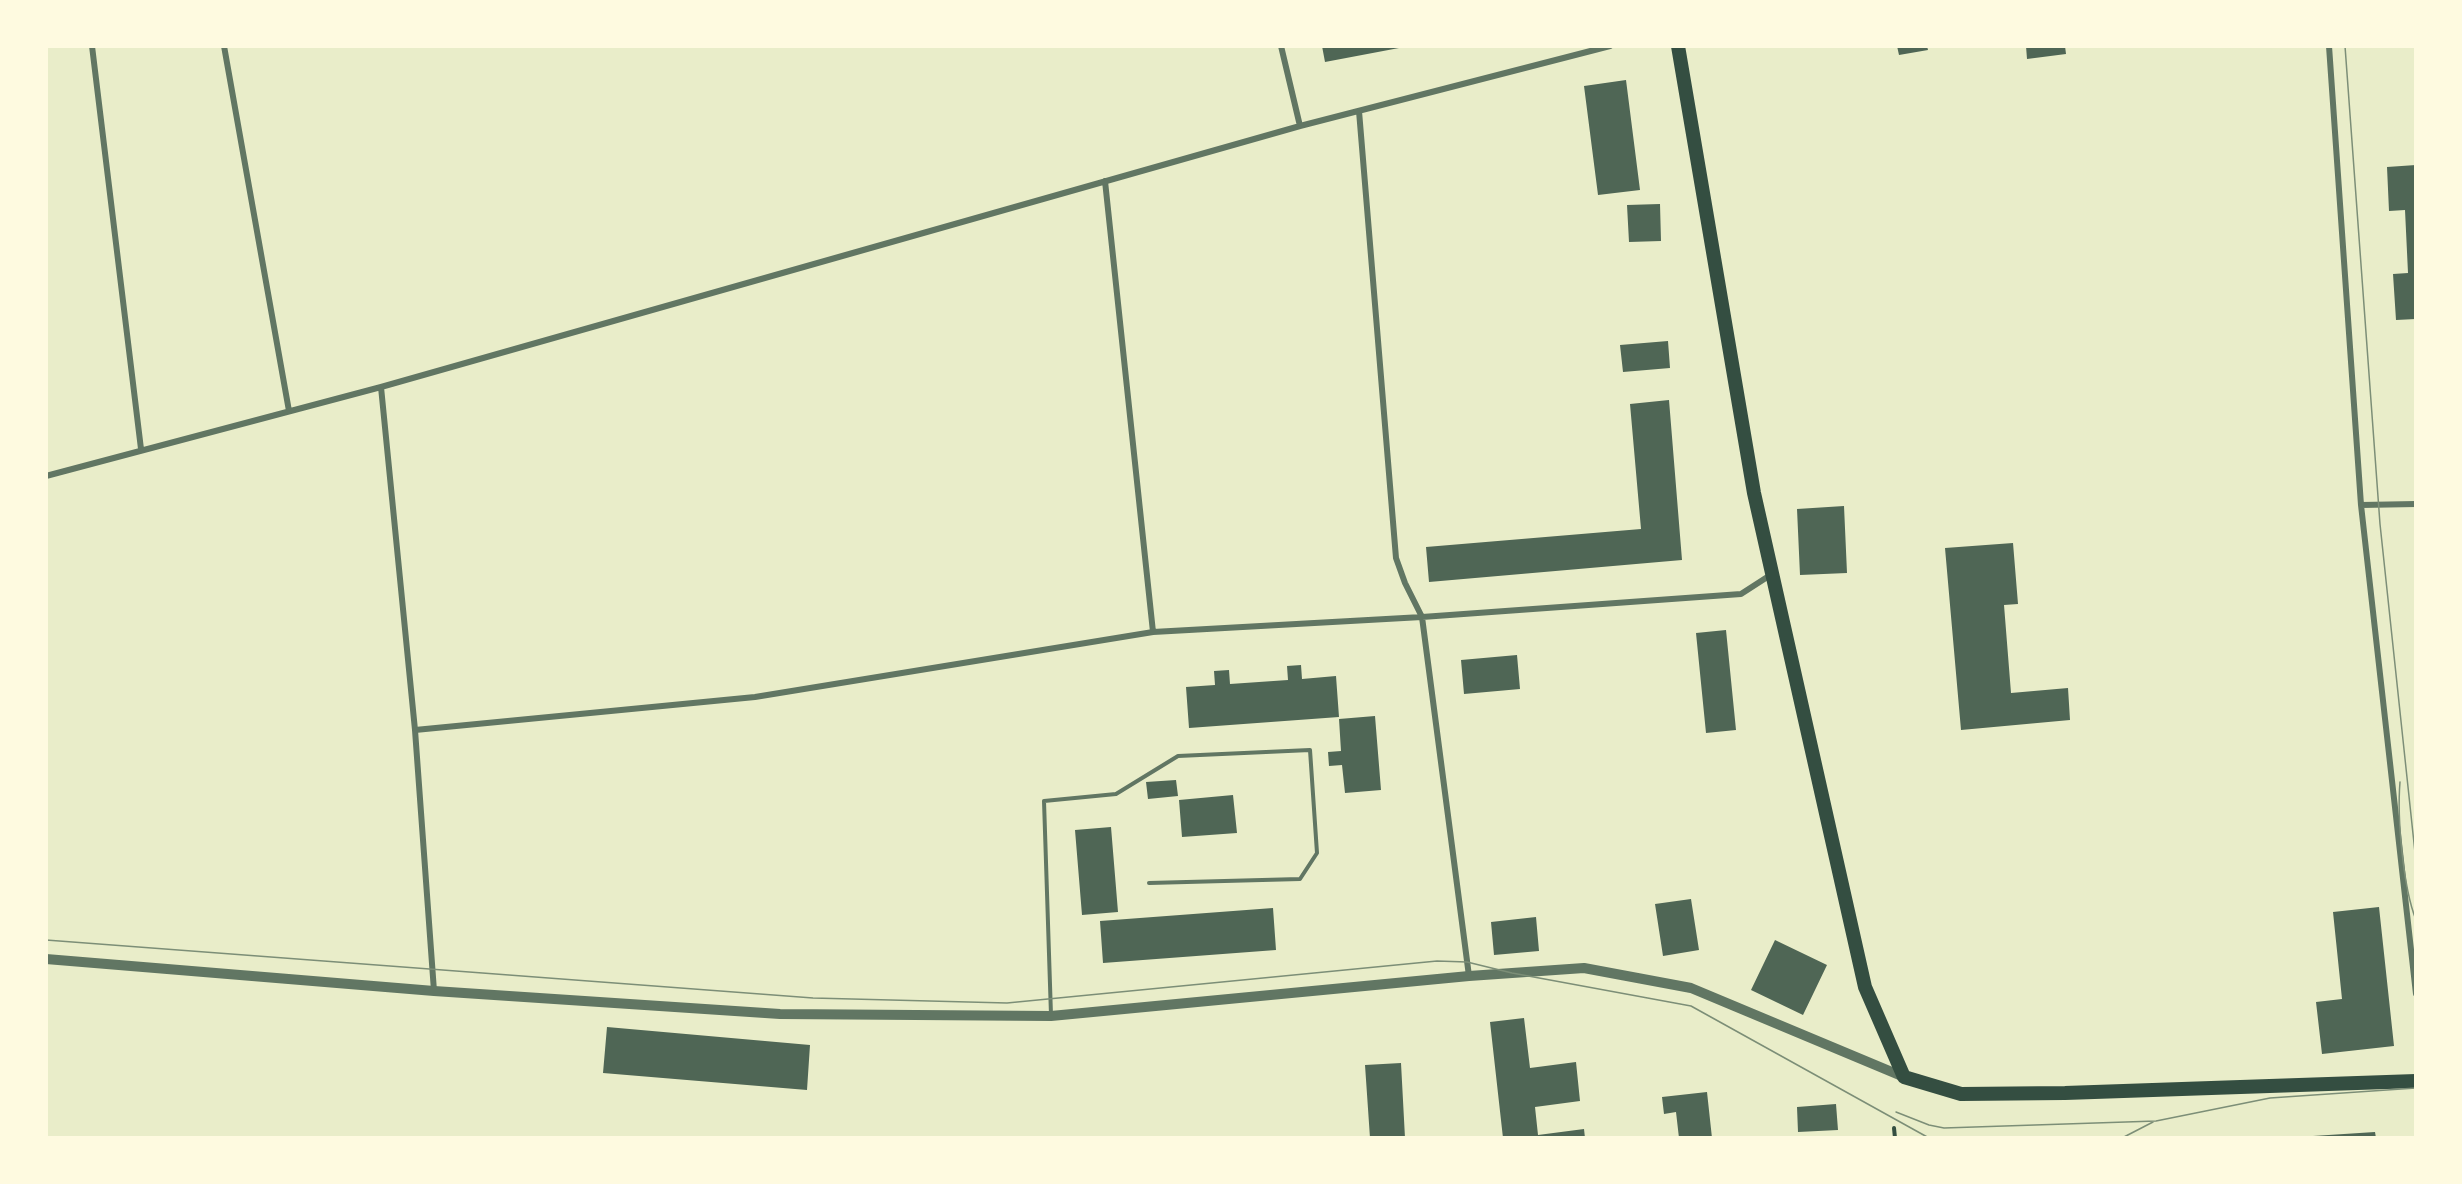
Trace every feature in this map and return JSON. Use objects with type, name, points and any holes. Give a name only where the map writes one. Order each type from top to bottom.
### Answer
[{"type":"main road","points":[[1678,46],[1754,493],[1865,987],[1904,1077],[1961,1095],[2065,1094],[2415,1081]]},
{"type":"street","points":[[92,46],[141,449]]},
{"type":"street","points":[[224,46],[289,411]]},
{"type":"street","points":[[1281,46],[1300,126]]},
{"type":"street","points":[[46,476],[381,387],[1300,126],[1611,46]]},
{"type":"street","points":[[2329,46],[2361,505],[2415,994]]},
{"type":"street","points":[[1359,111],[1396,558],[1405,583],[1422,617],[1469,976]]},
{"type":"street","points":[[1105,181],[1153,632]]},
{"type":"street","points":[[381,387],[415,730],[434,991]]},
{"type":"street","points":[[2361,505],[2415,504]]},
{"type":"street","points":[[415,730],[755,697],[1153,632],[1422,617],[1741,594],[1772,574]]},
{"type":"street","points":[[47,958],[434,991],[780,1014],[1051,1016],[1469,976],[1584,968],[1691,988],[1904,1077]]},
{"type":"lane","points":[[1051,1016],[1044,801],[1116,794],[1178,756],[1310,750],[1317,852],[1300,879],[1149,883]]},
{"type":"path","points":[[1894,1128],[1895,1137]]},
{"type":"building","points":[[1322,46],[1399,46],[1399,48],[1325,62]]},
{"type":"building","points":[[1897,46],[1927,46],[1928,50],[1899,55]]},
{"type":"building","points":[[2026,46],[2065,46],[2066,54],[2027,59]]},
{"type":"building","points":[[1626,80],[1640,190],[1598,195],[1584,86]]},
{"type":"building","points":[[2416,165],[2416,319],[2396,320],[2393,274],[2408,273],[2405,210],[2389,211],[2387,167]]},
{"type":"building","points":[[1660,204],[1661,241],[1629,242],[1627,205]]},
{"type":"building","points":[[1668,341],[1670,368],[1623,372],[1620,345]]},
{"type":"building","points":[[1669,400],[1682,560],[1429,582],[1426,547],[1641,529],[1630,404]]},
{"type":"building","points":[[1844,506],[1847,573],[1800,575],[1797,509]]},
{"type":"building","points":[[2013,543],[2018,604],[2004,605],[2011,693],[2068,688],[2070,720],[1961,730],[1945,548]]},
{"type":"building","points":[[1726,630],[1736,730],[1706,733],[1696,633]]},
{"type":"building","points":[[1517,655],[1520,689],[1464,694],[1461,660]]},
{"type":"building","points":[[1301,665],[1302,679],[1336,676],[1339,717],[1189,728],[1186,687],[1215,685],[1214,671],[1229,670],[1230,684],[1288,680],[1287,666]]},
{"type":"building","points":[[1375,716],[1381,790],[1345,793],[1342,765],[1329,766],[1328,752],[1341,751],[1339,719]]},
{"type":"building","points":[[1176,780],[1178,796],[1148,799],[1146,782]]},
{"type":"building","points":[[1233,795],[1237,833],[1182,837],[1179,800]]},
{"type":"building","points":[[1111,827],[1118,912],[1082,915],[1075,830]]},
{"type":"building","points":[[1691,899],[1699,950],[1663,956],[1655,904]]},
{"type":"building","points":[[2379,907],[2394,1046],[2322,1054],[2316,1002],[2342,999],[2333,912]]},
{"type":"building","points":[[1273,908],[1276,950],[1103,963],[1100,921]]},
{"type":"building","points":[[1536,917],[1539,951],[1494,955],[1491,922]]},
{"type":"building","points":[[1775,940],[1827,965],[1803,1015],[1751,990]]},
{"type":"building","points":[[1524,1018],[1530,1068],[1576,1062],[1580,1101],[1535,1107],[1538,1135],[1584,1129],[1585,1138],[1503,1138],[1490,1022]]},
{"type":"building","points":[[607,1027],[810,1045],[807,1090],[603,1073]]},
{"type":"building","points":[[1401,1063],[1405,1138],[1370,1138],[1365,1065]]},
{"type":"building","points":[[1707,1092],[1712,1138],[1679,1138],[1676,1112],[1664,1114],[1662,1097]]},
{"type":"building","points":[[1836,1104],[1838,1130],[1798,1132],[1797,1107]]},
{"type":"building","points":[[2375,1132],[2376,1138],[2313,1138],[2313,1136]]},
{"type":"tram line","points":[[2345,46],[2380,524],[2416,862]]},
{"type":"tram line","points":[[2400,782],[2399,814],[2402,852],[2411,906],[2416,920]]},
{"type":"tram line","points":[[46,940],[813,998],[1007,1003],[1437,961],[1467,962],[1512,973],[1691,1006],[1929,1138]]},
{"type":"tram line","points":[[1896,1112],[1929,1125],[1944,1128],[2156,1121],[2270,1098],[2416,1088]]},
{"type":"tram line","points":[[2122,1138],[2153,1122]]}]
